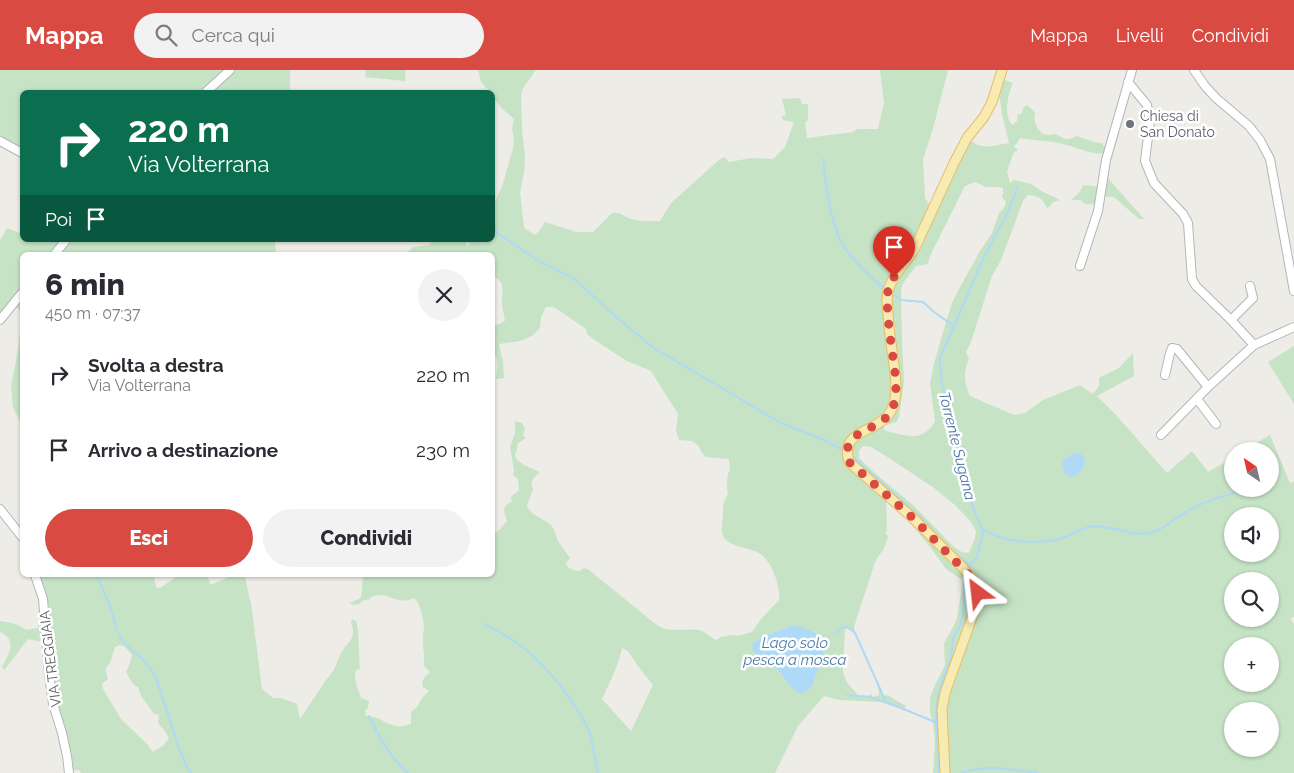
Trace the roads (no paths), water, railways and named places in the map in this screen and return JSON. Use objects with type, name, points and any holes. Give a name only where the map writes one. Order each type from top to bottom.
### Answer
[{"type":"main road","points":[[945,773],[942,708],[945,693],[975,609],[978,593],[975,583],[970,576],[913,518],[849,462],[847,446],[860,433],[882,421],[890,414],[894,406],[895,378],[887,301],[888,290],[894,277],[914,250],[966,138],[984,117],[992,102],[1002,70]]},
{"type":"street","points":[[208,90],[230,70]]},
{"type":"street","points":[[1080,266],[1098,211],[1106,160],[1132,70]]},
{"type":"street","points":[[1194,70],[1204,86],[1249,126],[1260,140],[1270,159],[1294,291]]},
{"type":"street","points":[[1128,82],[1147,105],[1150,121],[1145,160],[1154,183],[1183,214],[1188,223],[1192,279],[1196,286],[1254,345]]},
{"type":"street","points":[[0,141],[20,153]]},
{"type":"street","points":[[56,252],[64,242]]},
{"type":"street","points":[[1231,320],[1253,298],[1250,286]]},
{"type":"street","points":[[0,320],[20,295]]},
{"type":"street","points":[[1161,435],[1254,345],[1294,327]]},
{"type":"street","points":[[1165,375],[1172,348],[1177,349],[1208,388]]},
{"type":"street","points":[[1197,399],[1216,424]]},
{"type":"street","points":[[0,509],[20,535]]},
{"type":"street","name":"VIA TREGGIAIA","points":[[36,577],[43,599],[53,704],[62,733],[69,773]]},
{"type":"water","points":[[1077,452],[1082,455],[1085,462],[1079,473],[1071,477],[1065,474],[1062,464],[1064,459]]},
{"type":"water","name":"Lago solo pesca a mosca","points":[[790,626],[801,627],[811,631],[824,642],[826,647],[811,688],[801,694],[791,687],[775,668],[752,650],[753,643],[760,638]]},
{"type":"waterway","points":[[823,159],[831,210],[840,239],[855,261],[884,288]]},
{"type":"waterway","name":"Torrente Sugana","points":[[969,570],[970,565],[977,557],[983,533],[966,489],[957,453],[951,410],[941,381],[940,358],[984,257],[1009,210],[1018,186]]},
{"type":"waterway","points":[[495,227],[497,233],[537,260],[576,280],[615,316],[654,348],[781,423],[824,440],[844,451]]},
{"type":"waterway","points":[[892,294],[901,300],[923,302],[954,326]]},
{"type":"waterway","points":[[852,456],[921,518],[951,550],[970,565]]},
{"type":"waterway","points":[[981,529],[1006,539],[1029,542],[1057,540],[1094,526],[1139,534],[1154,532],[1192,509],[1224,497]]},
{"type":"waterway","name":"Torrente Sugana","points":[[939,773],[936,716],[938,694],[951,659],[953,638],[960,626],[966,576]]},
{"type":"waterway","points":[[98,577],[110,606],[117,630]]},
{"type":"waterway","points":[[485,624],[513,640],[530,653],[558,682],[580,714],[590,733],[598,773]]},
{"type":"waterway","points":[[834,633],[844,627],[849,628],[855,633],[886,702]]},
{"type":"waterway","points":[[119,634],[125,644],[144,660],[155,675],[180,751],[191,773]]},
{"type":"waterway","points":[[847,695],[870,697],[935,722]]},
{"type":"waterway","points":[[369,716],[386,747],[408,773]]},
{"type":"waterway","points":[[962,773],[990,768],[1038,773]]},
{"type":"place","name":"Chiesa di San Donato","points":[[1130,124]]}]
